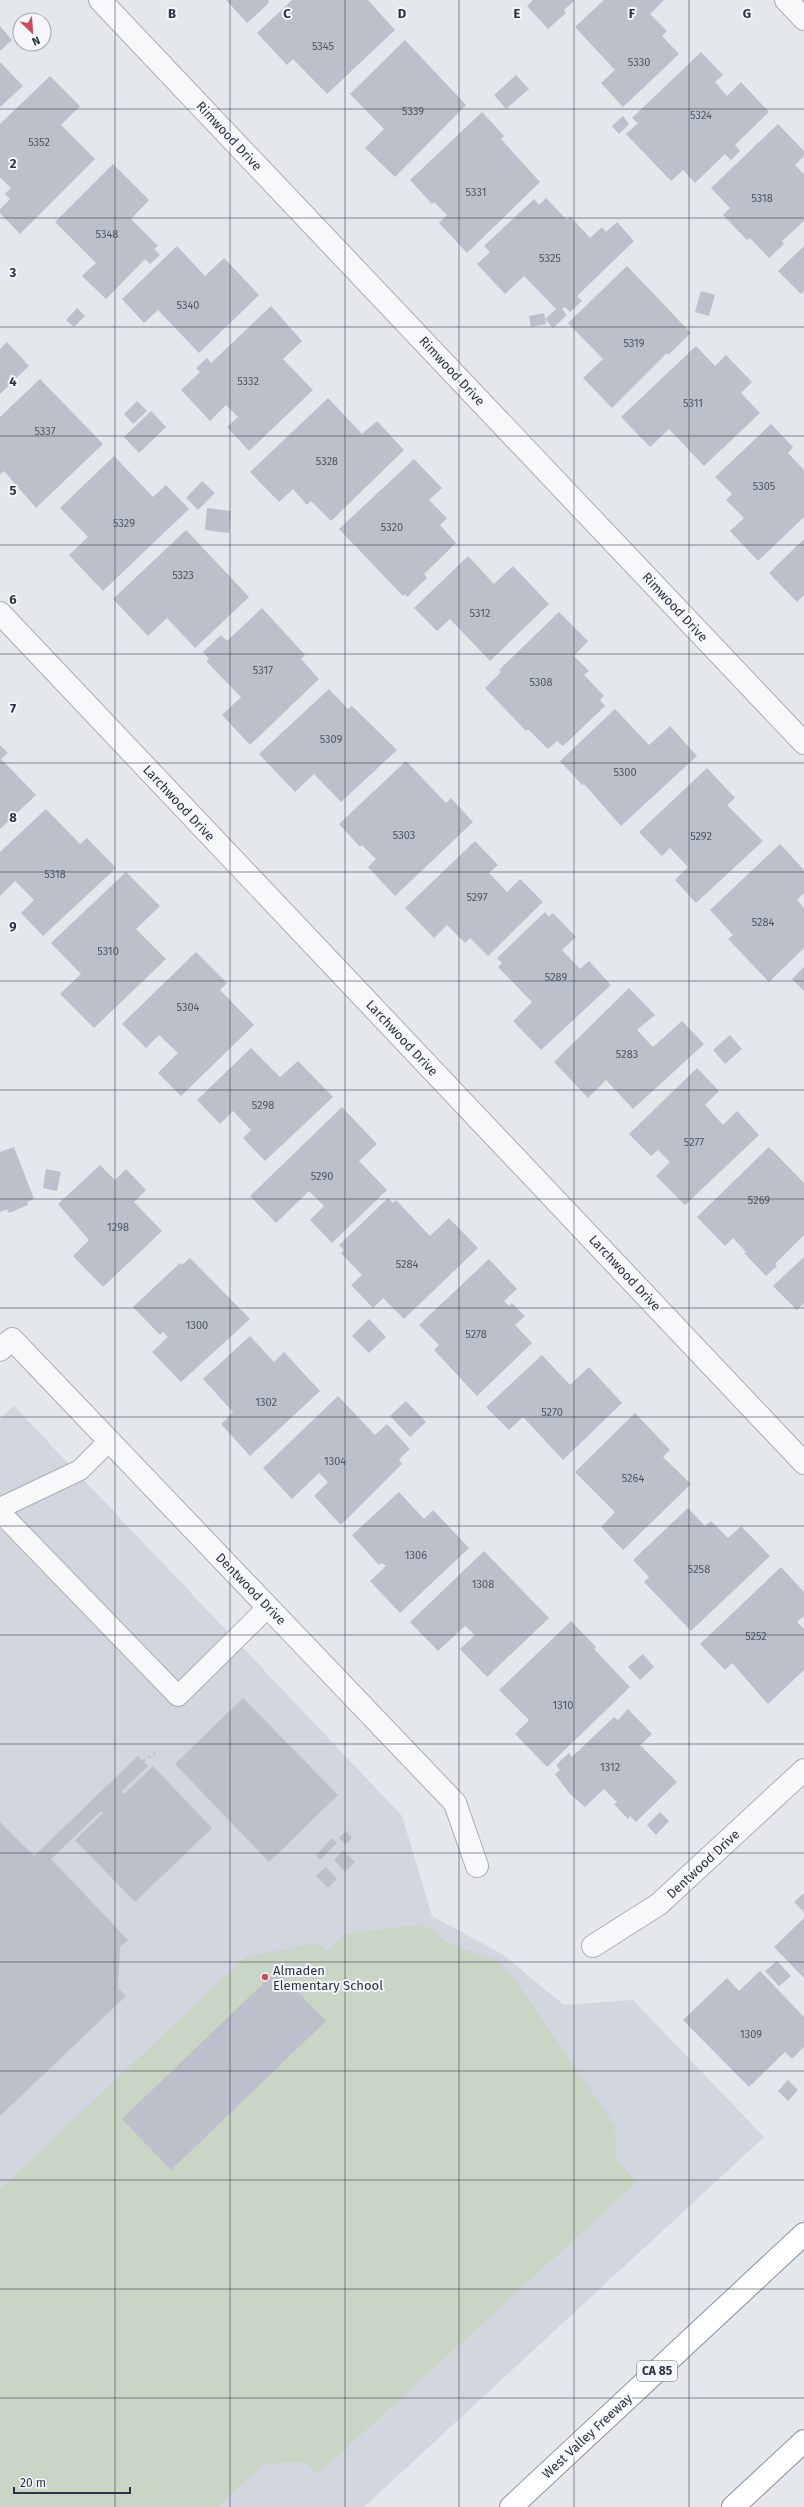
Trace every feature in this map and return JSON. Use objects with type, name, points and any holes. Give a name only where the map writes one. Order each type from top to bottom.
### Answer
[{"type":"highway","name":"West Valley Freeway","points":[[510,2507],[804,2234]]},
{"type":"highway","points":[[733,2507],[804,2441]]},
{"type":"street","name":"Rimwood Drive","points":[[100,0],[804,743]]},
{"type":"street","points":[[786,0],[804,19]]},
{"type":"street","name":"Larchwood Drive","points":[[0,613],[804,1463]]},
{"type":"street","name":"Dentwood Drive","points":[[0,1350],[12,1339],[455,1803],[478,1866]]},
{"type":"street","name":"Dentwood Drive","points":[[593,1946],[660,1904],[804,1770]]},
{"type":"lane","points":[[0,1508],[80,1470],[109,1440]]},
{"type":"lane","points":[[0,1512],[178,1696],[268,1607]]},
{"type":"path","points":[[143,1761],[158,1751]]},
{"type":"shaded area","name":"Almaden Elementary School","points":[[14,1406],[402,1816],[432,1916],[502,1954],[564,2005],[633,2000],[764,2137],[364,2507],[0,2507],[0,1419]]},
{"type":"green space","points":[[423,1924],[447,1942],[497,1961],[519,1985],[615,2126],[616,2159],[637,2182],[318,2474],[303,2462],[263,2464],[218,2507],[0,2507],[0,2189],[245,1957],[317,1943],[327,1951],[344,1934]]},
{"type":"building","points":[[226,0],[269,0],[268,4],[247,23]]},
{"type":"building","points":[[292,0],[368,0],[395,30],[327,94],[293,59],[287,65],[257,33]]},
{"type":"building","points":[[533,0],[575,0],[564,10],[566,13],[548,29],[527,6]]},
{"type":"building","points":[[604,0],[664,0],[650,14],[667,31],[662,36],[679,54],[623,107],[601,83],[615,70],[575,27]]},
{"type":"building","points":[[0,26],[12,40],[0,51]]},
{"type":"building","points":[[405,40],[466,105],[395,177],[365,148],[384,129],[350,94]]},
{"type":"building","points":[[701,52],[723,75],[715,82],[727,96],[741,82],[769,112],[735,145],[740,151],[731,160],[725,154],[695,183],[683,170],[671,181],[626,134],[638,123],[632,118]]},
{"type":"building","points":[[0,62],[23,86],[0,107]]},
{"type":"building","points":[[516,75],[529,89],[506,109],[494,95]]},
{"type":"building","points":[[50,76],[80,106],[61,125],[95,159],[20,234],[0,213],[0,209],[10,199],[5,194],[11,188],[0,177],[0,124]]},
{"type":"building","points":[[482,112],[504,136],[501,139],[540,182],[467,253],[439,223],[447,215],[434,202],[432,204],[410,180]]},
{"type":"building","points":[[623,116],[629,124],[619,134],[612,126]]},
{"type":"building","points":[[778,124],[804,151],[804,156],[795,165],[804,174],[804,221],[782,241],[784,244],[769,258],[750,238],[747,240],[723,215],[730,208],[711,188]]},
{"type":"building","points":[[113,164],[149,200],[131,219],[158,246],[154,249],[160,255],[150,264],[145,259],[106,299],[82,276],[96,263],[55,222]]},
{"type":"building","points":[[546,198],[567,220],[570,216],[590,238],[602,227],[606,232],[617,222],[634,241],[577,296],[582,301],[570,312],[565,307],[562,309],[567,315],[553,328],[545,319],[556,309],[524,276],[505,294],[477,264],[490,252],[484,246],[534,199],[539,205]]},
{"type":"building","points":[[177,246],[205,276],[224,258],[259,295],[199,353],[158,310],[144,323],[122,299]]},
{"type":"building","points":[[804,246],[804,291],[801,294],[778,271]]},
{"type":"building","points":[[627,266],[691,333],[668,355],[667,353],[612,408],[583,378],[603,359],[568,323]]},
{"type":"building","points":[[701,291],[715,295],[709,316],[695,312]]},
{"type":"building","points":[[271,306],[302,341],[283,359],[313,390],[249,451],[227,427],[238,417],[226,405],[210,421],[181,390],[200,372],[196,368],[207,358],[211,363]]},
{"type":"building","points":[[77,308],[85,316],[74,327],[66,320]]},
{"type":"building","points":[[544,313],[546,324],[531,327],[529,316]]},
{"type":"building","points":[[7,342],[29,366],[0,394],[0,349]]},
{"type":"building","points":[[696,346],[715,366],[726,355],[752,382],[741,393],[760,413],[704,466],[669,429],[650,447],[621,417]]},
{"type":"building","points":[[40,379],[103,444],[36,508],[4,471],[0,474],[0,417]]},
{"type":"building","points":[[328,398],[362,434],[377,421],[404,450],[331,521],[311,501],[307,505],[293,489],[279,502],[250,472]]},
{"type":"building","points":[[137,401],[147,411],[133,424],[124,414]]},
{"type":"building","points":[[151,411],[166,427],[139,453],[124,437]]},
{"type":"building","points":[[771,424],[793,447],[788,453],[804,470],[804,517],[758,561],[730,531],[744,518],[726,500],[732,494],[715,477]]},
{"type":"building","points":[[114,456],[153,497],[166,485],[189,509],[103,591],[69,555],[88,537],[60,508]]},
{"type":"building","points":[[414,459],[442,488],[429,500],[447,518],[440,525],[456,543],[424,574],[427,578],[407,597],[405,594],[403,596],[339,529]]},
{"type":"building","points":[[202,481],[215,493],[198,510],[186,498]]},
{"type":"building","points":[[207,508],[231,511],[229,533],[205,530]]},
{"type":"building","points":[[186,530],[249,597],[195,648],[167,618],[148,636],[113,599]]},
{"type":"building","points":[[804,539],[804,595],[797,602],[769,573]]},
{"type":"building","points":[[468,556],[494,584],[513,566],[549,604],[490,661],[450,619],[437,631],[414,608]]},
{"type":"building","points":[[262,608],[305,655],[301,659],[319,679],[250,745],[222,715],[241,697],[206,661],[209,659],[203,652],[221,635],[227,641]]},
{"type":"building","points":[[559,612],[588,641],[574,656],[589,671],[584,675],[604,696],[600,700],[605,706],[563,746],[557,741],[548,749],[528,729],[526,731],[485,688],[501,672],[499,670]]},
{"type":"building","points":[[329,689],[348,709],[352,706],[397,750],[341,802],[314,774],[295,792],[259,754]]},
{"type":"building","points":[[615,709],[649,745],[670,726],[697,756],[621,826],[584,784],[582,785],[560,761]]},
{"type":"building","points":[[0,745],[8,753],[1,759],[36,795],[0,829]]},
{"type":"building","points":[[406,761],[446,803],[451,798],[473,822],[395,896],[368,867],[376,859],[362,845],[360,847],[339,824]]},
{"type":"building","points":[[707,768],[735,798],[727,805],[763,841],[696,903],[675,880],[688,867],[670,848],[662,856],[639,832]]},
{"type":"building","points":[[46,809],[80,844],[87,838],[116,868],[43,936],[21,913],[34,900],[15,881],[0,896],[0,852]]},
{"type":"building","points":[[475,841],[498,865],[489,873],[507,892],[520,879],[543,902],[488,956],[470,938],[465,943],[447,925],[434,938],[405,908]]},
{"type":"building","points":[[780,844],[804,870],[804,893],[797,900],[804,908],[804,948],[769,982],[728,939],[733,935],[710,910]]},
{"type":"building","points":[[126,872],[160,906],[136,929],[166,959],[94,1028],[60,994],[81,974],[51,943]]},
{"type":"building","points":[[545,912],[549,917],[553,913],[576,937],[562,950],[580,969],[589,961],[611,985],[541,1050],[513,1021],[532,1002],[498,967],[502,963],[497,958]]},
{"type":"building","points":[[196,952],[227,983],[220,990],[254,1025],[181,1096],[158,1073],[178,1053],[159,1035],[146,1048],[122,1024]]},
{"type":"building","points":[[804,967],[804,991],[792,979]]},
{"type":"building","points":[[629,988],[655,1015],[637,1030],[653,1047],[682,1021],[704,1044],[633,1109],[606,1080],[588,1098],[554,1062]]},
{"type":"building","points":[[730,1035],[742,1049],[725,1064],[713,1050]]},
{"type":"building","points":[[251,1048],[280,1077],[298,1061],[333,1097],[265,1161],[243,1138],[251,1130],[233,1111],[220,1124],[197,1100]]},
{"type":"building","points":[[697,1068],[719,1091],[705,1105],[723,1125],[737,1111],[759,1135],[685,1205],[656,1176],[670,1162],[658,1150],[651,1156],[629,1134]]},
{"type":"building","points":[[342,1107],[377,1144],[359,1161],[387,1190],[332,1243],[310,1220],[324,1206],[309,1191],[276,1223],[250,1196]]},
{"type":"building","points":[[14,1147],[34,1199],[27,1202],[28,1205],[9,1213],[7,1209],[0,1212],[0,1152]]},
{"type":"building","points":[[769,1147],[804,1183],[804,1235],[775,1264],[777,1266],[766,1276],[744,1253],[746,1252],[733,1238],[725,1246],[697,1217]]},
{"type":"building","points":[[100,1165],[115,1180],[126,1169],[146,1190],[134,1202],[162,1231],[103,1287],[73,1256],[89,1240],[58,1204]]},
{"type":"building","points":[[46,1169],[61,1172],[57,1191],[43,1188]]},
{"type":"building","points":[[388,1198],[393,1203],[396,1200],[430,1236],[449,1218],[478,1248],[404,1319],[383,1298],[373,1308],[351,1285],[362,1275],[341,1253],[344,1250],[339,1245]]},
{"type":"building","points":[[804,1257],[804,1303],[797,1310],[773,1286]]},
{"type":"building","points":[[190,1258],[250,1319],[181,1382],[152,1352],[168,1337],[163,1332],[160,1335],[133,1307],[180,1263],[182,1265]]},
{"type":"building","points":[[489,1259],[517,1289],[504,1301],[509,1306],[512,1303],[525,1316],[515,1325],[532,1343],[477,1396],[434,1350],[439,1345],[419,1325]]},
{"type":"building","points":[[369,1319],[386,1337],[369,1353],[352,1336]]},
{"type":"building","points":[[250,1336],[274,1362],[284,1352],[320,1391],[250,1456],[221,1424],[233,1412],[203,1379]]},
{"type":"building","points":[[542,1355],[570,1385],[589,1367],[622,1403],[563,1460],[523,1417],[509,1430],[486,1407]]},
{"type":"building","points":[[338,1396],[375,1435],[387,1424],[410,1449],[399,1459],[402,1464],[341,1525],[314,1496],[328,1482],[319,1473],[292,1499],[263,1468]]},
{"type":"building","points":[[406,1401],[426,1422],[410,1437],[390,1416]]},
{"type":"building","points":[[635,1413],[670,1450],[663,1457],[691,1484],[623,1550],[601,1527],[615,1512],[575,1472]]},
{"type":"building","points":[[399,1492],[424,1519],[433,1510],[469,1548],[400,1613],[370,1581],[386,1566],[382,1563],[379,1565],[352,1535]]},
{"type":"building","points":[[688,1508],[705,1526],[711,1521],[728,1538],[741,1526],[770,1556],[691,1631],[644,1582],[649,1577],[633,1560]]},
{"type":"building","points":[[484,1551],[549,1618],[487,1677],[460,1649],[475,1635],[465,1626],[438,1651],[410,1622]]},
{"type":"building","points":[[781,1567],[804,1592],[804,1616],[797,1622],[804,1629],[804,1670],[768,1704],[732,1663],[725,1670],[700,1644]]},
{"type":"building","points":[[571,1621],[596,1647],[594,1649],[630,1687],[547,1767],[515,1734],[529,1720],[499,1690]]},
{"type":"building","points":[[643,1654],[654,1667],[640,1680],[628,1667]]},
{"type":"building","points":[[243,1698],[338,1795],[269,1862],[175,1764]]},
{"type":"building","points":[[628,1709],[652,1734],[640,1745],[677,1782],[636,1822],[630,1816],[628,1819],[614,1804],[617,1802],[604,1789],[585,1807],[569,1793],[555,1774],[560,1770],[556,1765],[569,1753],[572,1757],[614,1717],[618,1720]]},
{"type":"building","points":[[138,1756],[148,1766],[122,1791],[124,1794],[153,1766],[212,1828],[135,1902],[75,1840],[103,1813],[101,1811],[51,1859],[128,1940],[120,1947],[118,1988],[126,1996],[0,2116],[0,1822],[34,1856]]},
{"type":"building","points":[[660,1812],[669,1821],[656,1835],[647,1825]]},
{"type":"building","points":[[346,1831],[352,1838],[345,1845],[339,1838]]},
{"type":"building","points":[[332,1838],[337,1843],[320,1860],[316,1855]]},
{"type":"building","points":[[343,1850],[355,1862],[345,1872],[334,1860]]},
{"type":"building","points":[[326,1867],[337,1879],[328,1888],[316,1876]]},
{"type":"building","points":[[804,1893],[804,1912],[794,1902]]},
{"type":"building","points":[[804,1918],[804,1978],[774,1947]]},
{"type":"building","points":[[777,1961],[791,1976],[779,1986],[765,1971]]},
{"type":"building","points":[[277,1970],[326,2021],[171,2170],[122,2119]]},
{"type":"building","points":[[760,1971],[804,2017],[804,2047],[792,2059],[785,2052],[749,2087],[683,2020],[727,1978],[739,1991]]},
{"type":"building","points":[[788,2080],[798,2090],[788,2101],[778,2091]]},
{"type":"place","name":"Almaden Elementary School","points":[[265,1977]]}]
